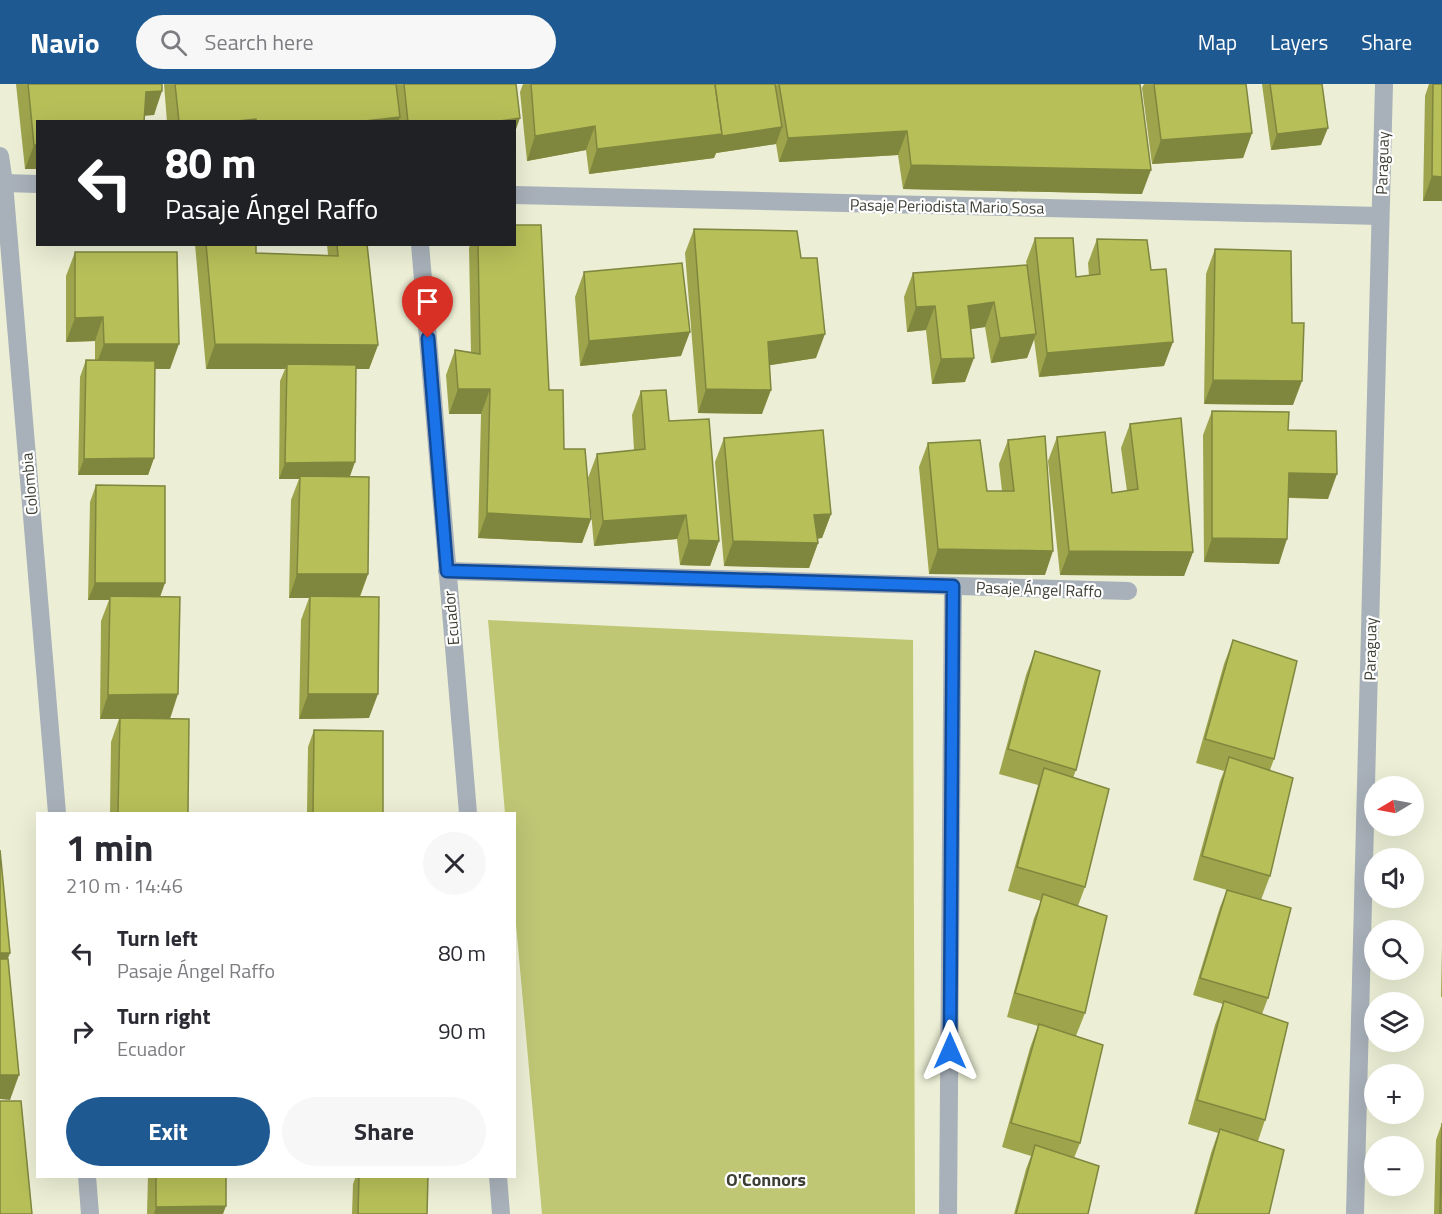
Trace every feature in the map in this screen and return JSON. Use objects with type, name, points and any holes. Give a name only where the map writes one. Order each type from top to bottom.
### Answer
[{"type":"street","name":"Paraguay","points":[[1355,1214],[1384,84]]},
{"type":"street","name":"Colombia","points":[[0,156],[57,812]]},
{"type":"street","points":[[4,183],[36,184]]},
{"type":"street","name":"Pasaje Periodista Mario Sosa","points":[[516,195],[1380,216]]},
{"type":"street","name":"Ecuador","points":[[420,246],[468,812]]},
{"type":"street","name":"Pasaje Ángel Raffo","points":[[447,571],[1128,591]]},
{"type":"street","points":[[948,1214],[953,586]]},
{"type":"street","points":[[87,1178],[90,1214]]},
{"type":"street","points":[[498,1178],[501,1214]]},
{"type":"green space","points":[[488,620],[913,640],[915,1214],[542,1214],[516,924],[516,812],[505,812]]},
{"type":"building","points":[[28,84],[162,84],[162,91],[146,92],[144,120],[36,120],[36,145],[34,145]]},
{"type":"building","points":[[175,84],[396,84],[400,117],[374,120],[179,120]]},
{"type":"building","points":[[404,84],[516,84],[520,118],[408,120]]},
{"type":"building","points":[[531,84],[715,84],[722,134],[597,149],[595,126],[535,136]]},
{"type":"building","points":[[715,84],[775,84],[782,127],[722,136]]},
{"type":"building","points":[[779,84],[1140,84],[1151,170],[911,165],[907,131],[788,138]]},
{"type":"building","points":[[1154,84],[1246,84],[1252,133],[1161,140]]},
{"type":"building","points":[[1270,84],[1322,84],[1328,128],[1277,134]]},
{"type":"building","points":[[1433,84],[1442,84],[1442,177],[1432,176]]},
{"type":"building","points":[[516,225],[541,225],[549,390],[563,390],[564,449],[585,449],[591,519],[487,513],[490,389],[458,389],[455,350],[480,354],[478,246],[516,246]]},
{"type":"building","points":[[694,229],[797,231],[801,258],[817,258],[825,334],[768,342],[771,390],[706,389]]},
{"type":"building","points":[[1035,238],[1073,238],[1076,277],[1100,274],[1097,239],[1147,240],[1151,270],[1166,269],[1173,342],[1047,353]]},
{"type":"building","points":[[206,246],[256,246],[256,253],[338,256],[337,246],[367,246],[378,345],[215,344]]},
{"type":"building","points":[[1215,249],[1291,251],[1292,323],[1304,323],[1302,381],[1213,380]]},
{"type":"building","points":[[75,252],[177,252],[179,344],[104,344],[103,317],[75,318]]},
{"type":"building","points":[[682,263],[690,332],[589,341],[584,272]]},
{"type":"building","points":[[1027,265],[1036,334],[1000,338],[994,302],[968,306],[974,358],[941,359],[935,306],[916,307],[913,273]]},
{"type":"building","points":[[86,360],[155,361],[154,458],[84,459]]},
{"type":"building","points":[[287,364],[356,365],[355,462],[285,463]]},
{"type":"building","points":[[666,390],[669,421],[709,419],[719,541],[689,540],[686,515],[603,521],[597,454],[645,449],[641,391]]},
{"type":"building","points":[[1212,411],[1289,412],[1288,430],[1336,431],[1337,474],[1289,473],[1287,539],[1212,538]]},
{"type":"building","points":[[1181,418],[1193,552],[1069,551],[1057,437],[1105,432],[1112,493],[1138,489],[1130,424]]},
{"type":"building","points":[[823,430],[831,514],[814,515],[818,543],[733,541],[724,438]]},
{"type":"building","points":[[1045,436],[1053,551],[938,549],[928,443],[980,440],[987,491],[1014,491],[1008,440]]},
{"type":"building","points":[[300,476],[369,477],[368,574],[297,574]]},
{"type":"building","points":[[96,485],[165,486],[165,583],[95,583]]},
{"type":"building","points":[[110,596],[180,597],[178,694],[108,695]]},
{"type":"building","points":[[310,596],[379,597],[378,694],[308,694]]},
{"type":"building","points":[[1233,640],[1297,661],[1274,759],[1205,739]]},
{"type":"building","points":[[1035,651],[1100,671],[1076,770],[1008,749]]},
{"type":"building","points":[[120,718],[189,719],[188,812],[118,812]]},
{"type":"building","points":[[314,730],[383,731],[383,812],[313,812]]},
{"type":"building","points":[[1229,757],[1293,778],[1270,876],[1202,856]]},
{"type":"building","points":[[1044,768],[1109,789],[1085,887],[1017,867]]},
{"type":"building","points":[[0,850],[10,953],[0,953]]},
{"type":"building","points":[[1227,890],[1291,908],[1268,998],[1200,978]]},
{"type":"building","points":[[1043,894],[1107,916],[1085,1013],[1015,993]]},
{"type":"building","points":[[0,959],[8,959],[19,1075],[0,1075]]},
{"type":"building","points":[[1224,1001],[1288,1023],[1265,1120],[1197,1100]]},
{"type":"building","points":[[1039,1024],[1103,1045],[1080,1143],[1011,1123]]},
{"type":"building","points":[[0,1101],[21,1101],[32,1214],[0,1214]]},
{"type":"building","points":[[1442,1123],[1442,1214],[1440,1214]]},
{"type":"building","points":[[1220,1129],[1284,1150],[1269,1214],[1196,1214]]},
{"type":"building","points":[[1035,1145],[1099,1166],[1088,1214],[1016,1214]]},
{"type":"building","points":[[156,1178],[226,1178],[226,1206],[156,1207]]},
{"type":"building","points":[[359,1178],[428,1178],[427,1214],[358,1214]]},
{"type":"district","name":"O'Connors","points":[[766,1180]]},
{"type":"route","points":[[428,338],[447,571],[953,586],[950,1051]]}]
